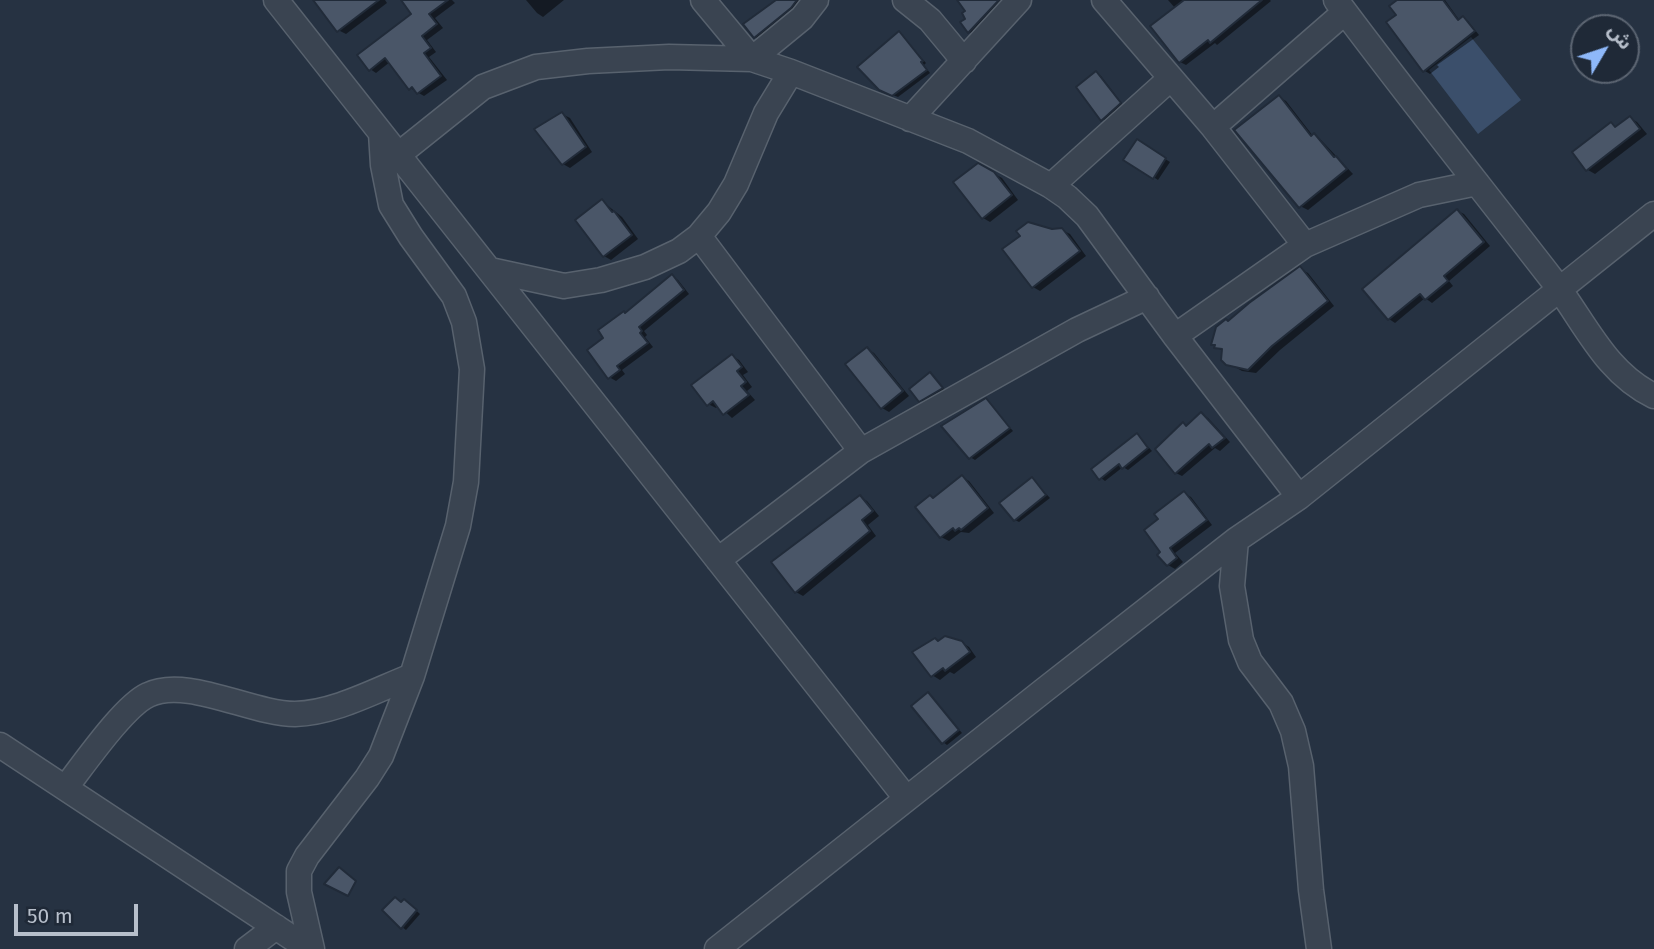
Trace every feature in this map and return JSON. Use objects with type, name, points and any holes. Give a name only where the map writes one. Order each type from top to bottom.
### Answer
[{"type":"street","points":[[276,0],[906,798]]},
{"type":"street","points":[[703,0],[752,59]]},
{"type":"street","points":[[752,59],[802,18],[816,0]]},
{"type":"street","points":[[905,0],[930,20],[964,61]]},
{"type":"street","points":[[910,119],[1019,0]]},
{"type":"street","points":[[1104,0],[1213,127],[1305,245]]},
{"type":"street","points":[[1213,127],[1340,6],[1559,288],[1599,351],[1638,389],[1654,396]]},
{"type":"street","points":[[398,155],[483,87],[536,67],[669,57],[752,59],[791,72],[968,141],[1051,186],[1087,216],[1299,497]]},
{"type":"street","points":[[490,270],[564,286],[601,280],[645,267],[679,251],[699,236],[719,212],[736,184],[766,113],[791,72]]},
{"type":"street","points":[[1051,186],[1171,78]]},
{"type":"street","points":[[311,949],[301,901],[299,871],[307,856],[381,756],[412,676],[458,526],[464,493],[472,369],[464,322],[454,296],[391,205],[383,165],[381,133]]},
{"type":"street","points":[[1175,336],[1305,245],[1419,195],[1477,183]]},
{"type":"street","points":[[718,949],[1236,540],[1299,497],[1654,214]]},
{"type":"street","points":[[699,236],[861,451]]},
{"type":"street","points":[[718,560],[861,451],[1077,330],[1147,297]]},
{"type":"street","points":[[1236,540],[1232,586],[1241,640],[1250,662],[1281,704],[1293,731],[1301,766],[1311,890],[1319,949]]},
{"type":"street","points":[[66,787],[130,707],[147,695],[164,689],[189,691],[275,712],[294,714],[315,712],[338,705],[412,676]]},
{"type":"street","points":[[0,745],[311,949]]},
{"type":"street","points":[[247,949],[276,927]]},
{"type":"water","points":[[1471,37],[1521,100],[1478,134],[1429,70]]},
{"type":"building","points":[[313,0],[379,0],[337,32]]},
{"type":"building","points":[[401,0],[448,0],[429,14],[437,24],[422,36],[431,48],[424,53],[441,76],[417,94],[412,87],[409,90],[385,58],[369,71],[357,55],[411,14]]},
{"type":"building","points":[[776,0],[797,0],[754,38],[743,24]]},
{"type":"building","points":[[957,0],[999,0],[968,33],[960,22],[965,19],[962,13],[965,11]]},
{"type":"building","points":[[1184,0],[1262,0],[1210,43],[1208,40],[1179,63],[1150,26]]},
{"type":"building","points":[[1397,0],[1443,0],[1458,20],[1463,16],[1475,31],[1423,72],[1386,22],[1396,15],[1389,6]]},
{"type":"building","points":[[899,31],[927,70],[892,96],[879,90],[857,67]]},
{"type":"building","points":[[1096,71],[1121,103],[1101,121],[1076,87]]},
{"type":"building","points":[[1279,95],[1311,136],[1314,133],[1347,169],[1299,208],[1234,130]]},
{"type":"building","points":[[562,112],[586,147],[562,165],[534,129]]},
{"type":"building","points":[[1630,116],[1640,129],[1586,171],[1572,152],[1611,122],[1615,127]]},
{"type":"building","points":[[1137,139],[1166,158],[1153,179],[1123,160]]},
{"type":"building","points":[[978,163],[994,172],[1012,195],[982,219],[953,182]]},
{"type":"building","points":[[602,199],[632,235],[603,257],[575,220]]},
{"type":"building","points":[[1457,209],[1484,242],[1444,276],[1448,281],[1425,300],[1420,294],[1388,320],[1362,289]]},
{"type":"building","points":[[1028,222],[1052,229],[1062,228],[1080,251],[1032,288],[1002,249],[1020,236],[1016,231]]},
{"type":"building","points":[[1300,266],[1328,301],[1272,346],[1248,370],[1226,365],[1221,360],[1222,349],[1211,345],[1216,327],[1226,319],[1228,321]]},
{"type":"building","points":[[672,274],[684,290],[639,327],[648,343],[617,366],[620,370],[608,379],[587,350],[603,338],[598,330],[624,311],[625,313]]},
{"type":"building","points":[[867,347],[903,391],[881,409],[845,364]]},
{"type":"building","points":[[732,354],[742,367],[737,371],[746,382],[741,386],[749,395],[723,415],[713,401],[707,406],[691,385]]},
{"type":"building","points":[[930,372],[943,388],[919,402],[909,389]]},
{"type":"building","points":[[986,398],[1010,428],[969,459],[941,426]]},
{"type":"building","points":[[1201,412],[1225,438],[1212,448],[1209,444],[1175,474],[1155,449],[1183,422],[1186,426]]},
{"type":"building","points":[[1137,433],[1148,448],[1122,469],[1119,464],[1099,480],[1091,469]]},
{"type":"building","points":[[962,475],[988,508],[961,530],[959,528],[955,531],[953,528],[940,538],[915,507],[930,495],[933,498]]},
{"type":"building","points":[[1032,477],[1046,495],[1014,521],[999,503]]},
{"type":"building","points":[[1184,491],[1207,520],[1170,548],[1177,558],[1167,566],[1157,555],[1160,552],[1144,530],[1158,519],[1154,514]]},
{"type":"building","points":[[860,495],[873,511],[862,520],[870,531],[795,593],[771,562]]},
{"type":"building","points":[[945,636],[962,641],[970,652],[945,671],[943,668],[931,677],[912,652],[935,638],[938,641]]},
{"type":"building","points":[[928,692],[959,730],[942,744],[911,706]]},
{"type":"building","points":[[339,867],[356,881],[348,896],[324,884]]},
{"type":"building","points":[[395,897],[401,902],[404,899],[417,910],[401,929],[382,910]]}]
